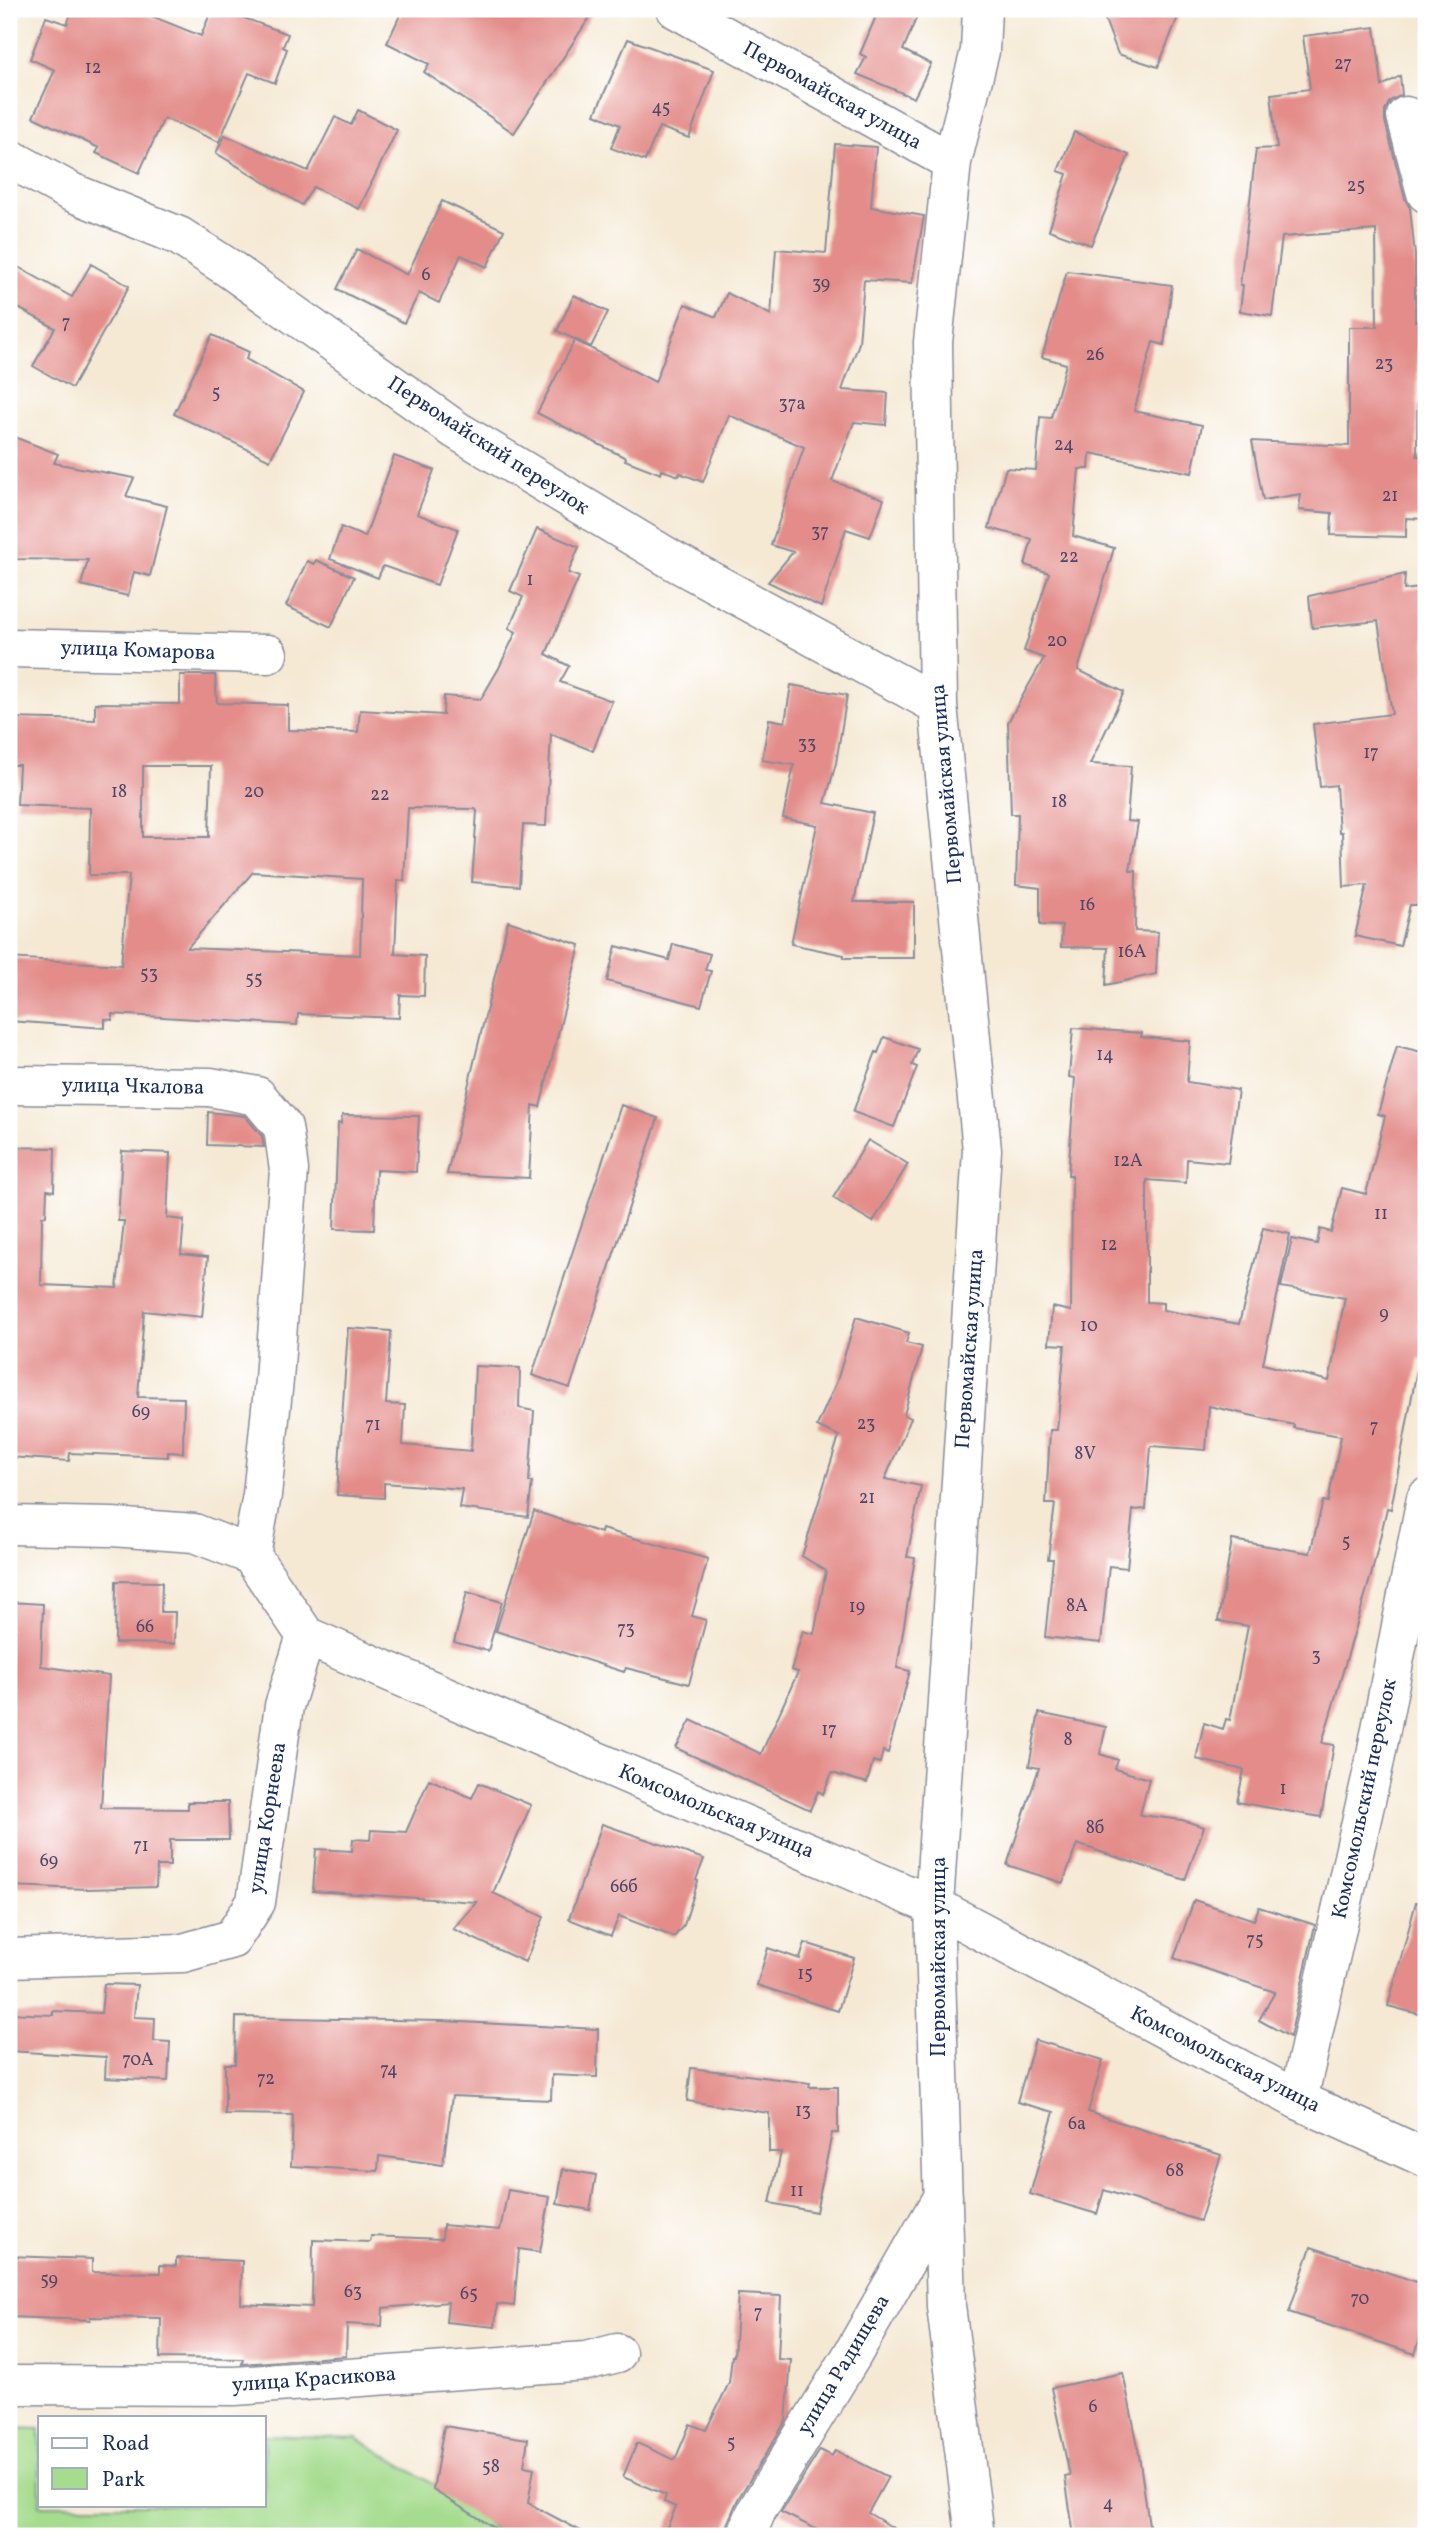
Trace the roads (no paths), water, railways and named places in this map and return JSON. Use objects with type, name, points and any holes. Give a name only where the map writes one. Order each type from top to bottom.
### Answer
[{"type":"street","name":"Первомайская улица","points":[[676,9],[952,162]]},
{"type":"street","name":"Первомайская улица","points":[[975,2536],[946,2306],[934,1906],[982,1150],[938,705],[933,342],[952,162],[980,51],[982,9]]},
{"type":"street","points":[[1406,116],[1426,193]]},
{"type":"street","name":"Первомайский переулок","points":[[9,158],[71,192],[179,236],[456,430],[674,561],[938,705]]},
{"type":"street","name":"улица Комарова","points":[[9,648],[268,654]]},
{"type":"street","name":"улица Чкалова","points":[[9,1085],[209,1087],[257,1096],[283,1127],[289,1170],[274,1380],[262,1495],[251,1555]]},
{"type":"street","name":"Комсомольский переулок","points":[[1298,2100],[1374,1765],[1426,1498]]},
{"type":"street","points":[[9,1525],[112,1527],[194,1533],[251,1555],[306,1636]]},
{"type":"street","name":"Комсомольская улица","points":[[306,1636],[934,1906],[1298,2100],[1426,2158]]},
{"type":"street","name":"улица Корнеева","points":[[9,1958],[183,1953],[232,1939],[256,1902],[284,1706],[306,1636]]},
{"type":"street","name":"улица Радищева","points":[[746,2536],[757,2510],[851,2357],[944,2195]]},
{"type":"street","name":"улица Красикова","points":[[9,2385],[234,2386],[586,2361],[617,2353]]}]
